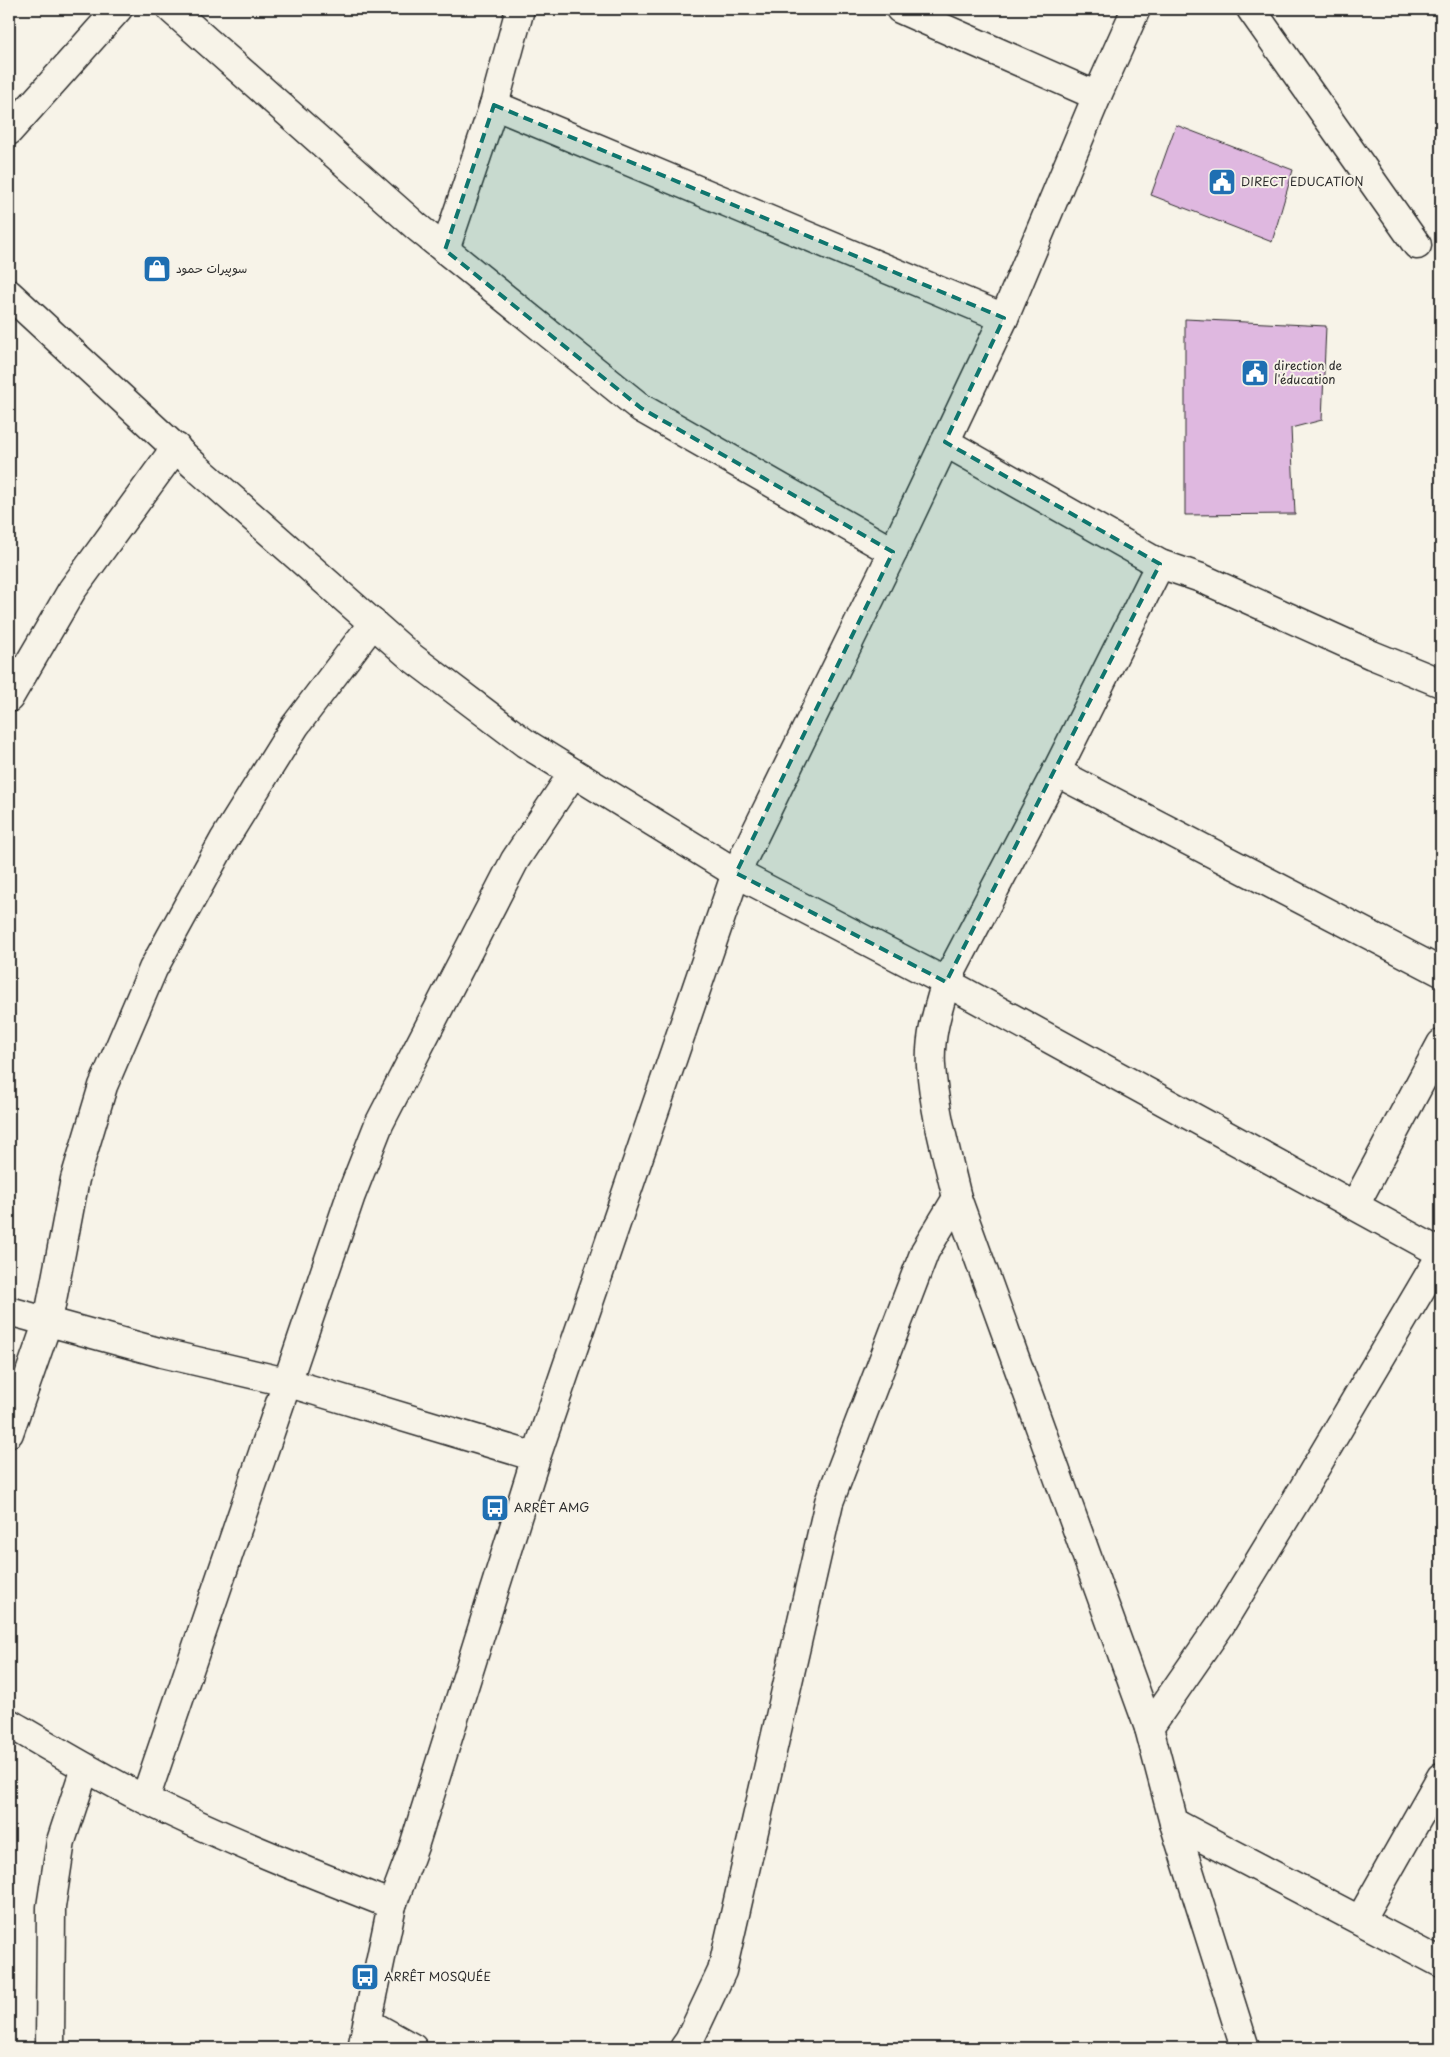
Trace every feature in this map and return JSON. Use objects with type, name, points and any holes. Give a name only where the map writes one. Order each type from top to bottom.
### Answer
[{"type":"street","points":[[9,132],[118,9]]},
{"type":"street","points":[[171,9],[417,227],[641,408],[893,552]]},
{"type":"street","points":[[446,250],[494,106],[520,9]]},
{"type":"street","points":[[900,9],[1097,96]]},
{"type":"street","points":[[413,2048],[365,2036],[392,1905],[414,1846],[536,1457],[736,873],[893,552],[1004,318],[1097,96],[1136,9]]},
{"type":"street","points":[[1251,9],[1417,245]]},
{"type":"street","points":[[494,106],[1004,318]]},
{"type":"street","points":[[9,294],[176,447],[410,656],[525,743],[736,873],[946,982],[1355,1205],[1441,1254],[1297,1500],[1221,1624],[1150,1728]]},
{"type":"street","points":[[945,442],[1160,564],[1201,578],[1372,655],[1441,683]]},
{"type":"street","points":[[9,698],[72,590],[176,447]]},
{"type":"street","points":[[1160,564],[1056,772],[946,982],[936,1017],[931,1064],[938,1118],[957,1198],[1150,1728],[1174,1823],[1245,2048]]},
{"type":"street","points":[[9,1433],[48,1321],[76,1179],[100,1095],[153,969],[224,840],[295,726],[373,623]]},
{"type":"street","points":[[145,1800],[286,1382],[351,1195],[379,1124],[515,860],[573,772]]},
{"type":"street","points":[[1056,772],[1441,972]]},
{"type":"street","points":[[1355,1205],[1441,1044]]},
{"type":"street","points":[[684,2048],[722,1971],[829,1502],[925,1251],[957,1198]]},
{"type":"street","points":[[9,1311],[162,1353],[286,1382],[536,1457]]},
{"type":"street","points":[[9,1723],[85,1768],[145,1800],[267,1856],[392,1905]]},
{"type":"street","points":[[50,2048],[51,1907],[61,1841],[85,1768]]},
{"type":"street","points":[[1360,1920],[1441,1777]]},
{"type":"street","points":[[1174,1823],[1441,1963]]},
{"type":"highlighted area","points":[[494,105],[1004,318],[945,442],[1160,564],[946,982],[736,873],[893,552],[641,408],[445,250]]},
{"type":"building","name":"DIRECT EDUCATION","points":[[1176,125],[1293,170],[1272,242],[1151,195]]},
{"type":"building","name":"direction de l'éducation","points":[[1185,319],[1326,326],[1322,420],[1291,428],[1295,514],[1185,515]]},
{"type":"place","name":"DIRECT EDUCATION","points":[[1222,182]]},
{"type":"place","name":"سوپيرات حمود","points":[[157,269]]},
{"type":"place","name":"direction de l'éducation","points":[[1255,373]]},
{"type":"place","name":"ARRÊT AMG","points":[[495,1508]]},
{"type":"place","name":"ARRÊT MOSQUÉE","points":[[365,1977]]}]
